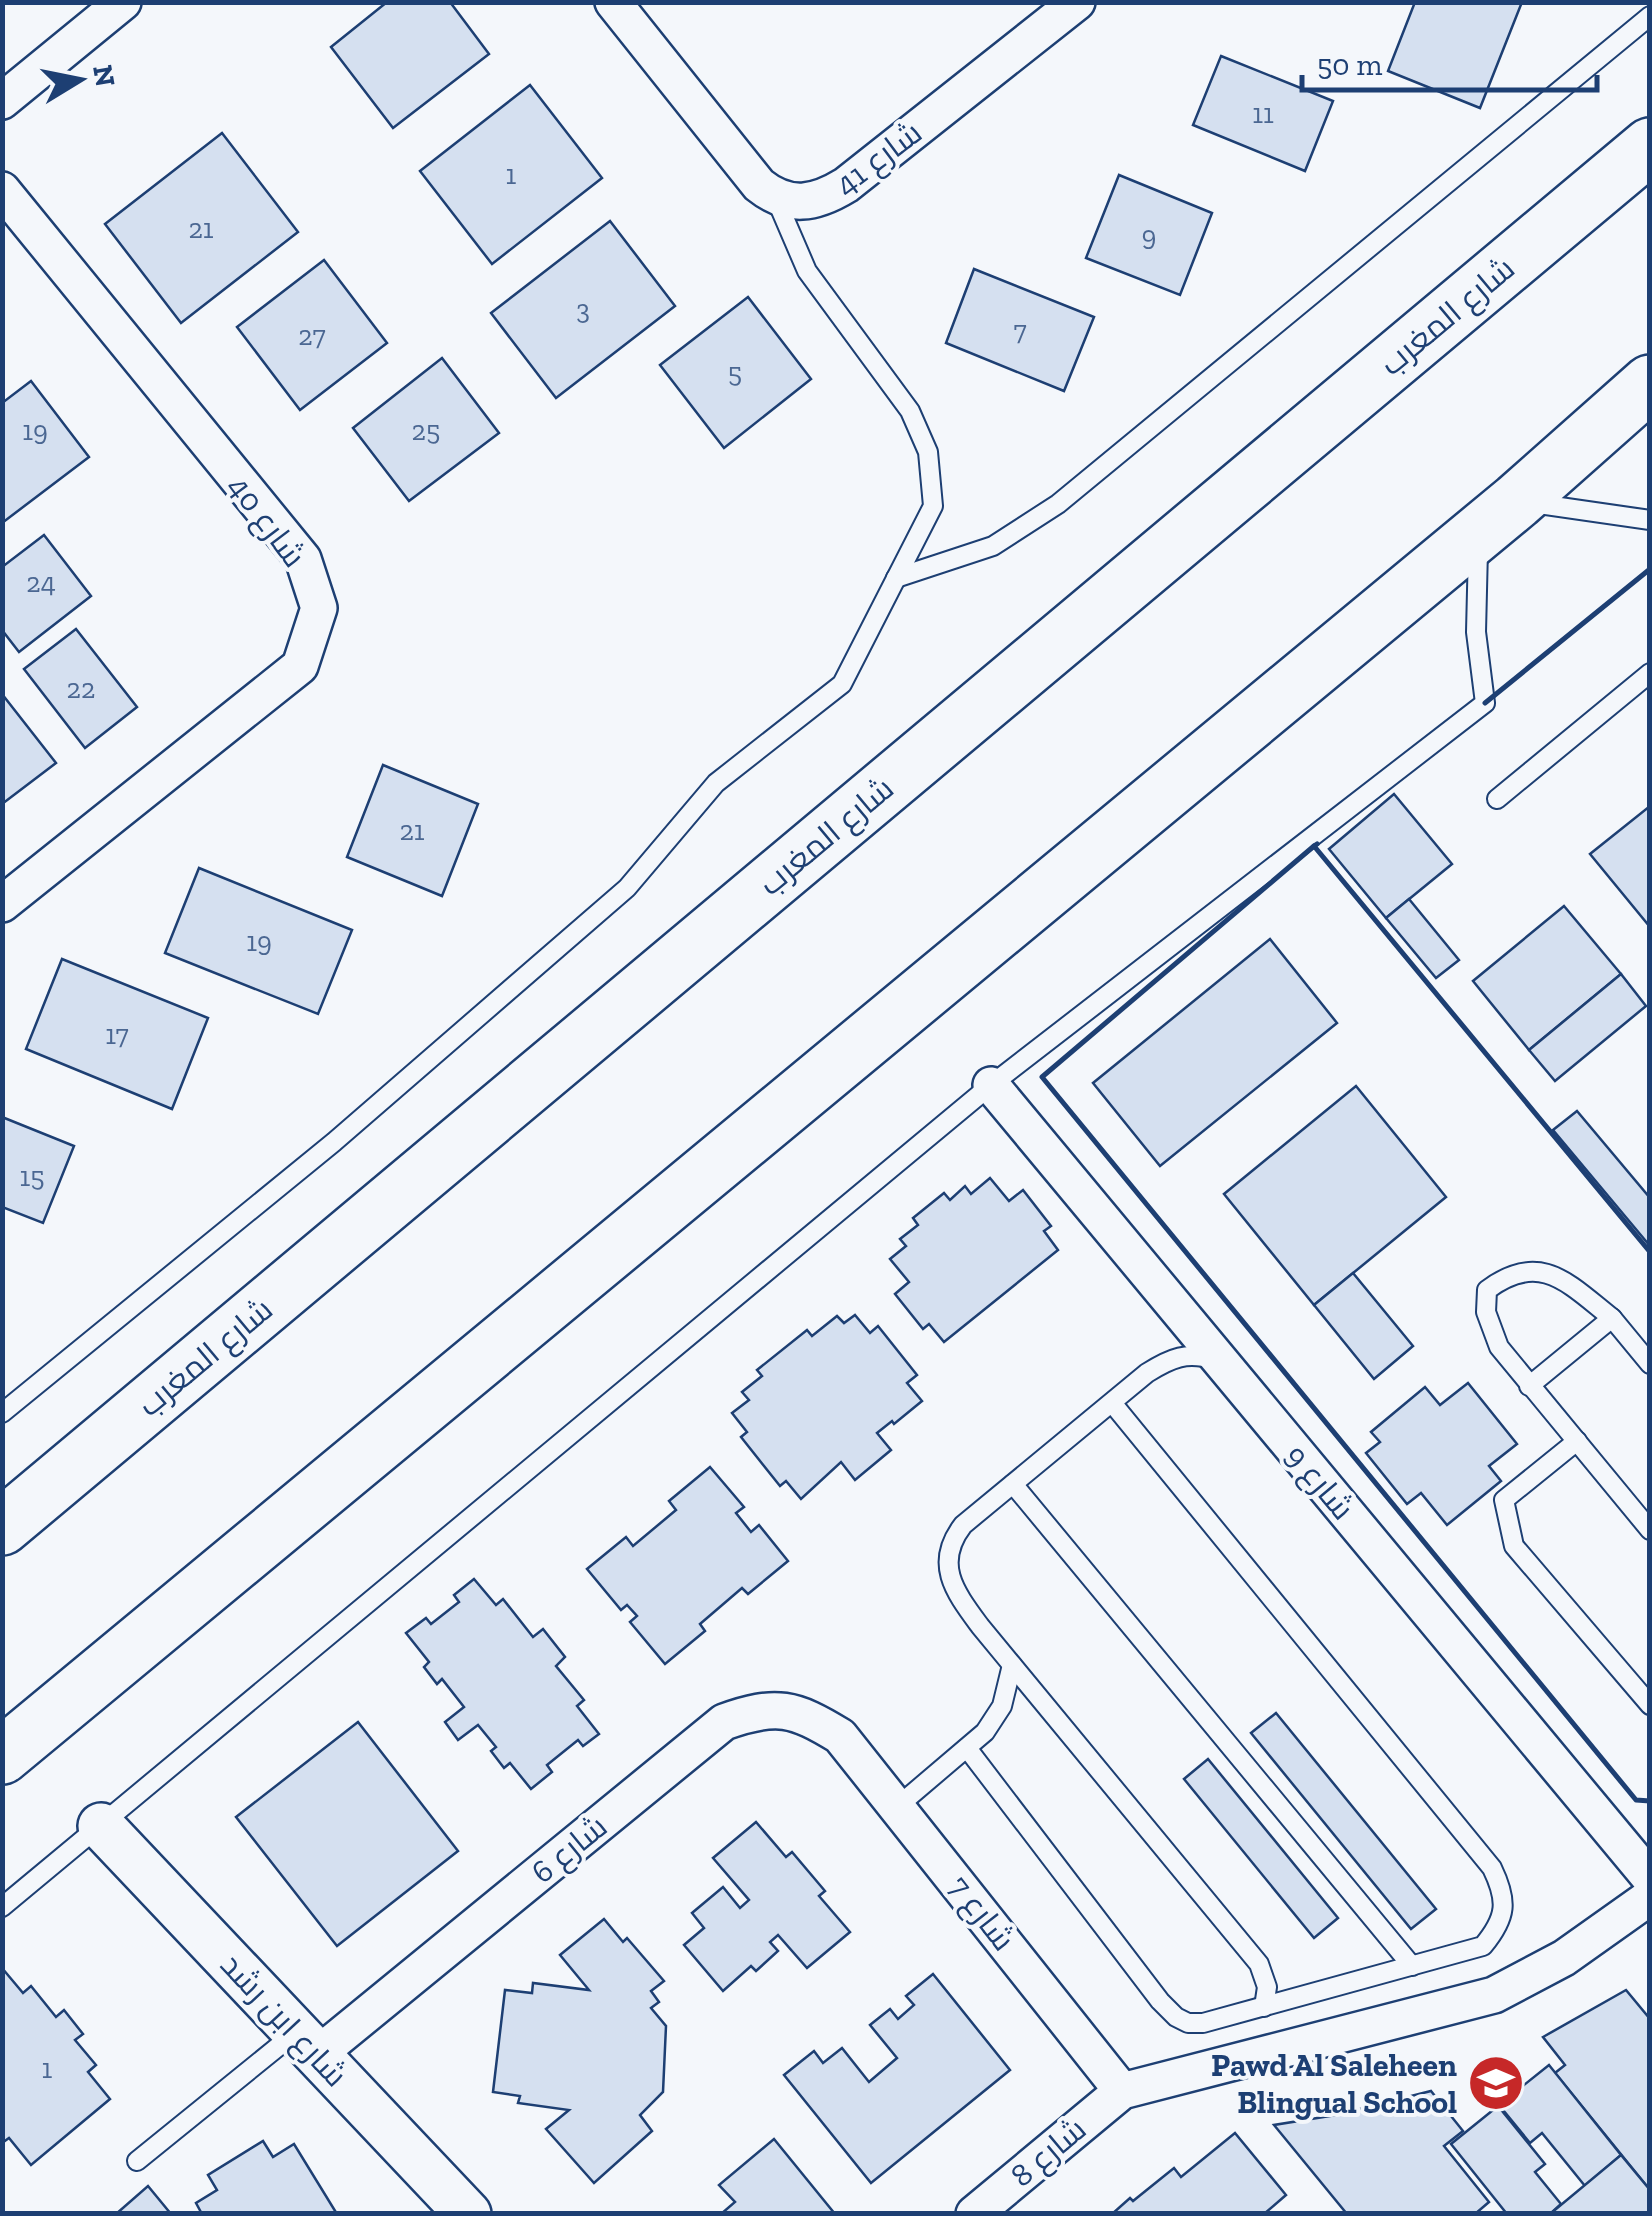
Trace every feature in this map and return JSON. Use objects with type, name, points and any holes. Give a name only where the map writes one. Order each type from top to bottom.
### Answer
[{"type":"highway","name":"شارع المغرب","points":[[2,1526],[1650,146]]},
{"type":"highway","points":[[2,1756],[1515,501],[1650,383]]},
{"type":"highway","points":[[1515,501],[1650,404]]},
{"type":"street","points":[[2,101],[123,2]]},
{"type":"street","points":[[612,2],[759,186],[776,199]]},
{"type":"street","name":"شارع 41","points":[[776,199],[801,204],[827,197],[1076,2]]},
{"type":"street","name":"شارع 40","points":[[2,190],[303,559],[318,608],[300,666],[2,904]]},
{"type":"street","name":"شارع 9","points":[[991,1085],[1650,1878]]},
{"type":"street","name":"شارع 6","points":[[306,2044],[724,1722],[759,1710],[803,1714],[840,1736]]},
{"type":"street","name":"شارع 7","points":[[840,1736],[1122,2091]]},
{"type":"street","name":"شارع ابن رشد","points":[[101,1826],[468,2214]]},
{"type":"street","points":[[1122,2091],[1494,1995],[1564,1958],[1650,1897]]},
{"type":"street","name":"شارع 8","points":[[974,2214],[1122,2091]]},
{"type":"lane","points":[[896,578],[993,546],[1058,504],[1650,16]]},
{"type":"lane","points":[[2,1414],[334,1142],[627,888],[716,783],[842,684],[933,506],[928,452],[910,412],[807,271],[776,199]]},
{"type":"lane","points":[[2,1906],[991,1085],[1485,703],[1476,632],[1515,501],[1650,520]]},
{"type":"lane","points":[[1497,799],[1650,672]]},
{"type":"lane","points":[[1650,1364],[1612,1318],[1572,1286],[1538,1270],[1508,1274],[1486,1290],[1486,1312],[1499,1347],[1650,1530]]},
{"type":"lane","points":[[1529,1386],[1612,1318]]},
{"type":"lane","points":[[1221,1362],[1196,1354],[1179,1356],[1147,1373],[963,1525],[950,1542],[948,1558],[952,1584],[961,1600],[1259,1964],[1267,1987],[1264,2007]]},
{"type":"lane","points":[[968,1748],[1176,2017],[1188,2023],[1264,2007],[1483,1946],[1494,1933],[1504,1906],[1503,1890],[1492,1868],[1113,1404]]},
{"type":"lane","points":[[1577,1441],[1504,1500],[1514,1546],[1650,1705]]},
{"type":"lane","points":[[1013,1484],[1412,1966]]},
{"type":"lane","points":[[898,1806],[994,1721],[1007,1693],[1012,1665]]},
{"type":"lane","points":[[138,2162],[306,2044]]},
{"type":"building","points":[[387,2],[450,2],[489,54],[393,128],[331,47]]},
{"type":"building","points":[[1415,2],[1522,2],[1480,108],[1388,71]]},
{"type":"building","points":[[1221,56],[1333,101],[1305,171],[1193,125]]},
{"type":"building","points":[[530,85],[602,178],[492,264],[420,171]]},
{"type":"building","points":[[222,133],[298,232],[181,323],[105,224]]},
{"type":"building","points":[[1119,175],[1212,213],[1180,295],[1086,258]]},
{"type":"building","points":[[610,221],[675,306],[556,398],[491,313]]},
{"type":"building","points":[[324,260],[387,343],[300,410],[237,327]]},
{"type":"building","points":[[974,269],[1094,317],[1064,391],[946,343]]},
{"type":"building","points":[[748,297],[811,379],[724,448],[660,365]]},
{"type":"building","points":[[442,358],[499,433],[409,501],[353,428]]},
{"type":"building","points":[[31,381],[89,457],[2,523],[2,403]]},
{"type":"building","points":[[44,535],[91,596],[19,652],[2,630],[2,567]]},
{"type":"building","points":[[76,629],[137,707],[85,748],[24,669]]},
{"type":"building","points":[[2,694],[56,763],[2,804]]},
{"type":"building","points":[[383,765],[478,804],[442,896],[347,857]]},
{"type":"building","points":[[1394,794],[1452,864],[1386,918],[1329,849]]},
{"type":"building","points":[[1650,806],[1650,927],[1590,854]]},
{"type":"building","points":[[199,868],[352,930],[318,1014],[165,953]]},
{"type":"building","points":[[1409,899],[1459,960],[1436,978],[1386,918]]},
{"type":"building","points":[[1564,906],[1621,974],[1529,1050],[1473,981]]},
{"type":"building","points":[[1270,939],[1337,1023],[1160,1166],[1093,1083]]},
{"type":"building","points":[[62,959],[208,1018],[172,1109],[26,1049]]},
{"type":"building","points":[[1621,974],[1646,1006],[1555,1081],[1529,1050]]},
{"type":"building","points":[[1356,1086],[1446,1197],[1314,1305],[1224,1194]]},
{"type":"building","points":[[1577,1111],[1650,1198],[1650,1246],[1553,1130]]},
{"type":"building","points":[[2,1117],[74,1146],[43,1223],[2,1207]]},
{"type":"building","points":[[990,1178],[1009,1201],[1023,1190],[1051,1226],[1044,1231],[1058,1250],[944,1342],[929,1324],[923,1329],[895,1294],[909,1282],[890,1259],[906,1246],[900,1239],[918,1225],[913,1218],[944,1193],[950,1200],[965,1186],[971,1194]]},
{"type":"building","points":[[1353,1273],[1413,1346],[1374,1379],[1314,1305]]},
{"type":"building","points":[[855,1315],[870,1333],[878,1326],[917,1375],[907,1383],[922,1401],[877,1433],[891,1450],[855,1480],[841,1462],[801,1499],[786,1481],[780,1486],[741,1437],[747,1432],[732,1413],[749,1400],[742,1392],[762,1376],[757,1370],[807,1330],[812,1336],[837,1316],[844,1323]]},
{"type":"building","points":[[1468,1383],[1517,1444],[1489,1466],[1501,1481],[1447,1525],[1421,1493],[1407,1504],[1366,1453],[1380,1442],[1371,1432],[1425,1387],[1440,1405]]},
{"type":"building","points":[[710,1467],[744,1507],[736,1513],[751,1532],[759,1525],[788,1561],[748,1594],[742,1588],[700,1624],[705,1631],[665,1664],[630,1622],[637,1616],[627,1605],[621,1610],[587,1569],[626,1537],[633,1546],[676,1510],[669,1501]]},
{"type":"building","points":[[474,1579],[496,1605],[503,1599],[533,1637],[543,1629],[565,1657],[556,1666],[584,1700],[577,1706],[599,1734],[583,1746],[578,1740],[547,1765],[552,1772],[531,1789],[510,1763],[504,1768],[491,1751],[496,1747],[478,1725],[458,1740],[445,1722],[464,1707],[442,1679],[437,1684],[424,1667],[429,1662],[406,1633],[426,1618],[431,1624],[459,1602],[454,1595]]},
{"type":"building","points":[[1276,1713],[1436,1909],[1411,1929],[1251,1733]]},
{"type":"building","points":[[358,1722],[458,1851],[337,1946],[236,1817]]},
{"type":"building","points":[[1208,1759],[1338,1918],[1314,1938],[1184,1779]]},
{"type":"building","points":[[756,1822],[786,1857],[792,1852],[825,1891],[819,1896],[850,1932],[807,1968],[778,1935],[770,1942],[778,1951],[756,1971],[751,1966],[723,1991],[684,1945],[704,1928],[692,1913],[723,1887],[740,1908],[749,1900],[713,1858]]},
{"type":"building","points":[[604,1919],[623,1942],[627,1938],[664,1981],[651,1991],[659,2002],[651,2008],[666,2026],[663,2092],[640,2115],[652,2131],[594,2183],[546,2129],[569,2110],[518,2103],[520,2096],[493,2092],[505,1990],[532,1993],[533,1983],[589,1990],[560,1955]]},
{"type":"building","points":[[2,1968],[23,1993],[31,1986],[56,2017],[64,2010],[83,2034],[75,2040],[96,2065],[88,2072],[110,2099],[31,2165],[9,2138],[2,2143]]},
{"type":"building","points":[[933,1974],[1010,2070],[871,2183],[784,2075],[814,2051],[823,2063],[842,2048],[869,2082],[897,2058],[870,2025],[890,2009],[898,2019],[914,2005],[906,1996]]},
{"type":"building","points":[[1626,1990],[1650,2019],[1650,2190],[1555,2073],[1565,2065],[1543,2037]]},
{"type":"building","points":[[1549,2065],[1621,2155],[1585,2186],[1542,2133],[1530,2143],[1499,2105]]},
{"type":"building","points":[[1431,2091],[1463,2131],[1444,2146],[1489,2202],[1475,2214],[1347,2214],[1274,2125],[1336,2115]]},
{"type":"building","points":[[1498,2106],[1545,2164],[1535,2172],[1561,2204],[1550,2214],[1507,2214],[1451,2144]]},
{"type":"building","points":[[1235,2133],[1286,2195],[1264,2214],[1112,2214],[1174,2168],[1181,2177]]},
{"type":"building","points":[[774,2139],[835,2214],[721,2214],[735,2202],[719,2185]]},
{"type":"building","points":[[263,2141],[273,2157],[294,2144],[337,2214],[202,2214],[196,2203],[217,2190],[208,2175]]},
{"type":"building","points":[[1621,2155],[1650,2190],[1650,2214],[1550,2214]]},
{"type":"building","points":[[148,2186],[171,2214],[116,2214]]},
{"type":"wall","points":[[1485,703],[1650,569]]},
{"type":"wall","points":[[1317,844],[1314,846],[1650,1252]]},
{"type":"wall","points":[[1314,846],[1042,1077],[1636,1800],[1650,1801]]},
{"type":"place","name":"Pawd Al Saleheen Blingual School","points":[[1496,2083]]}]
